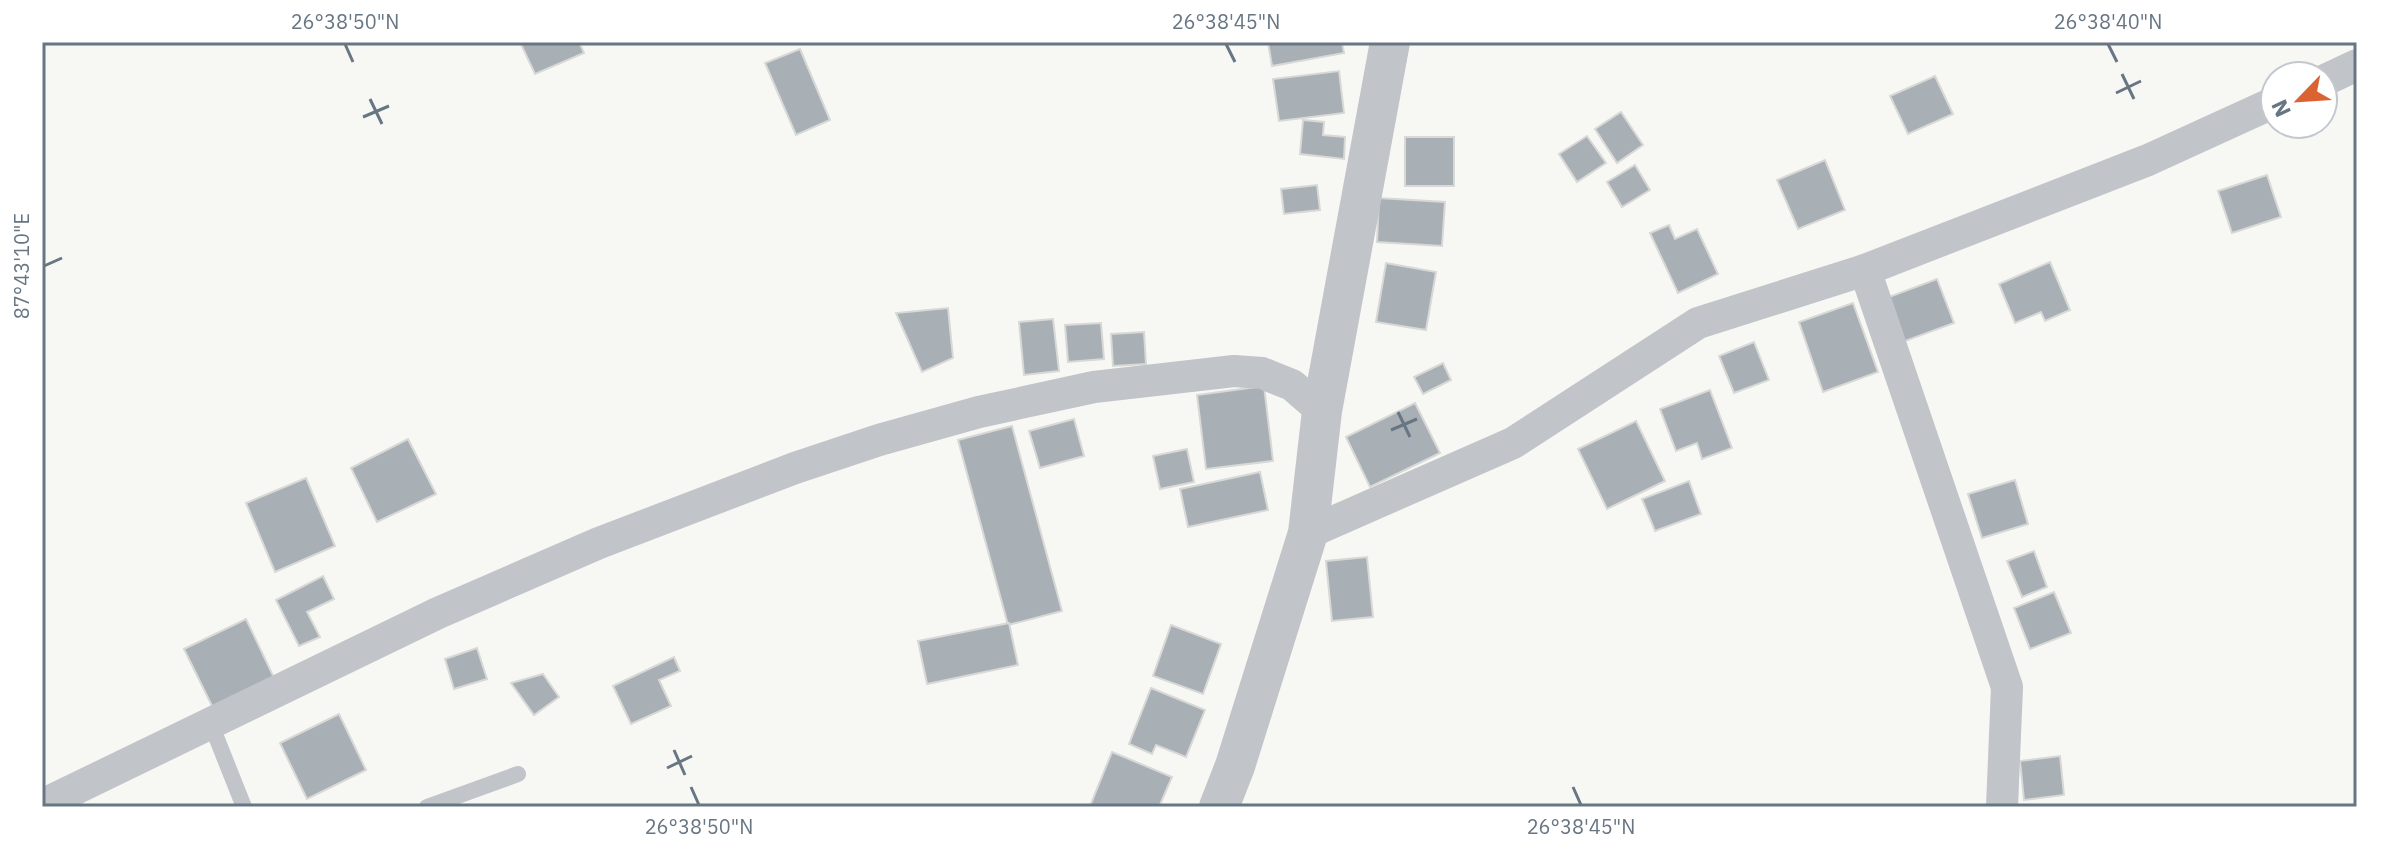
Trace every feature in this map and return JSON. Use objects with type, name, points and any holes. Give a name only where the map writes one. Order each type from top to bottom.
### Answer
[{"type":"street","points":[[1219,807],[1235,766],[1308,533],[1322,411],[1390,42]]},
{"type":"street","points":[[1308,533],[1513,443],[1698,323],[1865,270],[2148,160],[2259,109]]},
{"type":"street","points":[[1865,270],[2007,687],[2002,807]]},
{"type":"street","points":[[42,805],[438,613],[599,543],[795,468],[879,440],[979,412],[1094,387],[1234,371],[1262,373],[1292,385],[1322,411]]},
{"type":"lane","points":[[211,724],[244,807]]},
{"type":"lane","points":[[427,807],[518,774]]},
{"type":"building","points":[[520,42],[579,42],[584,53],[535,74]]},
{"type":"building","points":[[1268,42],[1342,42],[1344,53],[1272,66]]},
{"type":"building","points":[[800,49],[830,120],[796,135],[765,63]]},
{"type":"building","points":[[1339,71],[1344,113],[1279,121],[1273,79]]},
{"type":"building","points":[[1935,76],[1953,114],[1908,134],[1890,96]]},
{"type":"building","points":[[1621,112],[1643,145],[1617,163],[1595,129]]},
{"type":"building","points":[[1303,120],[1324,122],[1323,135],[1345,137],[1344,159],[1300,154]]},
{"type":"building","points":[[1587,136],[1606,163],[1577,182],[1559,154]]},
{"type":"building","points":[[1405,137],[1454,137],[1454,186],[1405,186]]},
{"type":"building","points":[[1825,160],[1845,210],[1798,229],[1777,180]]},
{"type":"building","points":[[1635,165],[1650,190],[1622,207],[1607,182]]},
{"type":"building","points":[[2267,175],[2281,217],[2232,233],[2218,191]]},
{"type":"building","points":[[1317,185],[1320,210],[1284,214],[1281,189]]},
{"type":"building","points":[[1379,198],[1445,202],[1442,246],[1377,242]]},
{"type":"building","points":[[1669,225],[1675,239],[1697,229],[1718,274],[1678,293],[1650,233]]},
{"type":"building","points":[[2050,262],[2070,310],[2045,321],[2041,312],[2015,323],[1999,284]]},
{"type":"building","points":[[1386,263],[1436,272],[1426,330],[1376,322]]},
{"type":"building","points":[[1937,279],[1954,323],[1897,344],[1881,300]]},
{"type":"building","points":[[1853,303],[1878,372],[1823,392],[1799,322]]},
{"type":"building","points":[[948,308],[953,358],[922,372],[896,313]]},
{"type":"building","points":[[1053,319],[1059,371],[1024,375],[1019,322]]},
{"type":"building","points":[[1101,323],[1104,359],[1068,362],[1065,325]]},
{"type":"building","points":[[1144,332],[1146,364],[1113,366],[1111,334]]},
{"type":"building","points":[[1754,342],[1769,380],[1734,393],[1719,356]]},
{"type":"building","points":[[1443,363],[1451,380],[1423,394],[1414,377]]},
{"type":"building","points":[[1264,386],[1273,461],[1206,469],[1197,395]]},
{"type":"building","points":[[1710,390],[1732,448],[1702,459],[1697,443],[1676,451],[1660,409]]},
{"type":"building","points":[[1415,403],[1440,453],[1370,487],[1346,437]]},
{"type":"building","points":[[1074,419],[1084,456],[1040,468],[1029,431]]},
{"type":"building","points":[[1636,421],[1665,481],[1607,509],[1578,449]]},
{"type":"building","points":[[1012,426],[1062,611],[1008,625],[958,440]]},
{"type":"building","points":[[408,439],[436,494],[377,522],[351,468]]},
{"type":"building","points":[[1187,449],[1194,482],[1160,489],[1153,456]]},
{"type":"building","points":[[1260,472],[1268,510],[1188,527],[1180,489]]},
{"type":"building","points":[[306,478],[335,546],[275,572],[246,503]]},
{"type":"building","points":[[2015,480],[2028,524],[1982,538],[1968,494]]},
{"type":"building","points":[[1689,481],[1701,514],[1655,531],[1642,499]]},
{"type":"building","points":[[2034,551],[2047,587],[2022,597],[2007,561]]},
{"type":"building","points":[[1367,557],[1373,617],[1332,621],[1326,561]]},
{"type":"building","points":[[323,576],[334,599],[307,612],[320,637],[299,646],[276,600]]},
{"type":"building","points":[[2054,592],[2071,633],[2030,649],[2014,608]]},
{"type":"building","points":[[246,619],[277,684],[216,714],[184,649]]},
{"type":"building","points":[[1009,623],[1018,665],[927,684],[918,641]]},
{"type":"building","points":[[1171,625],[1221,644],[1203,694],[1153,676]]},
{"type":"building","points":[[477,648],[487,679],[454,689],[445,659]]},
{"type":"building","points":[[674,657],[680,671],[659,680],[671,706],[631,724],[613,686]]},
{"type":"building","points":[[543,674],[559,697],[534,715],[511,683]]},
{"type":"building","points":[[1151,688],[1205,710],[1186,757],[1156,745],[1152,754],[1129,744]]},
{"type":"building","points":[[339,714],[366,770],[307,799],[280,743]]},
{"type":"building","points":[[1112,752],[1172,777],[1159,807],[1090,806]]},
{"type":"building","points":[[2060,756],[2064,795],[2024,800],[2020,761]]}]
